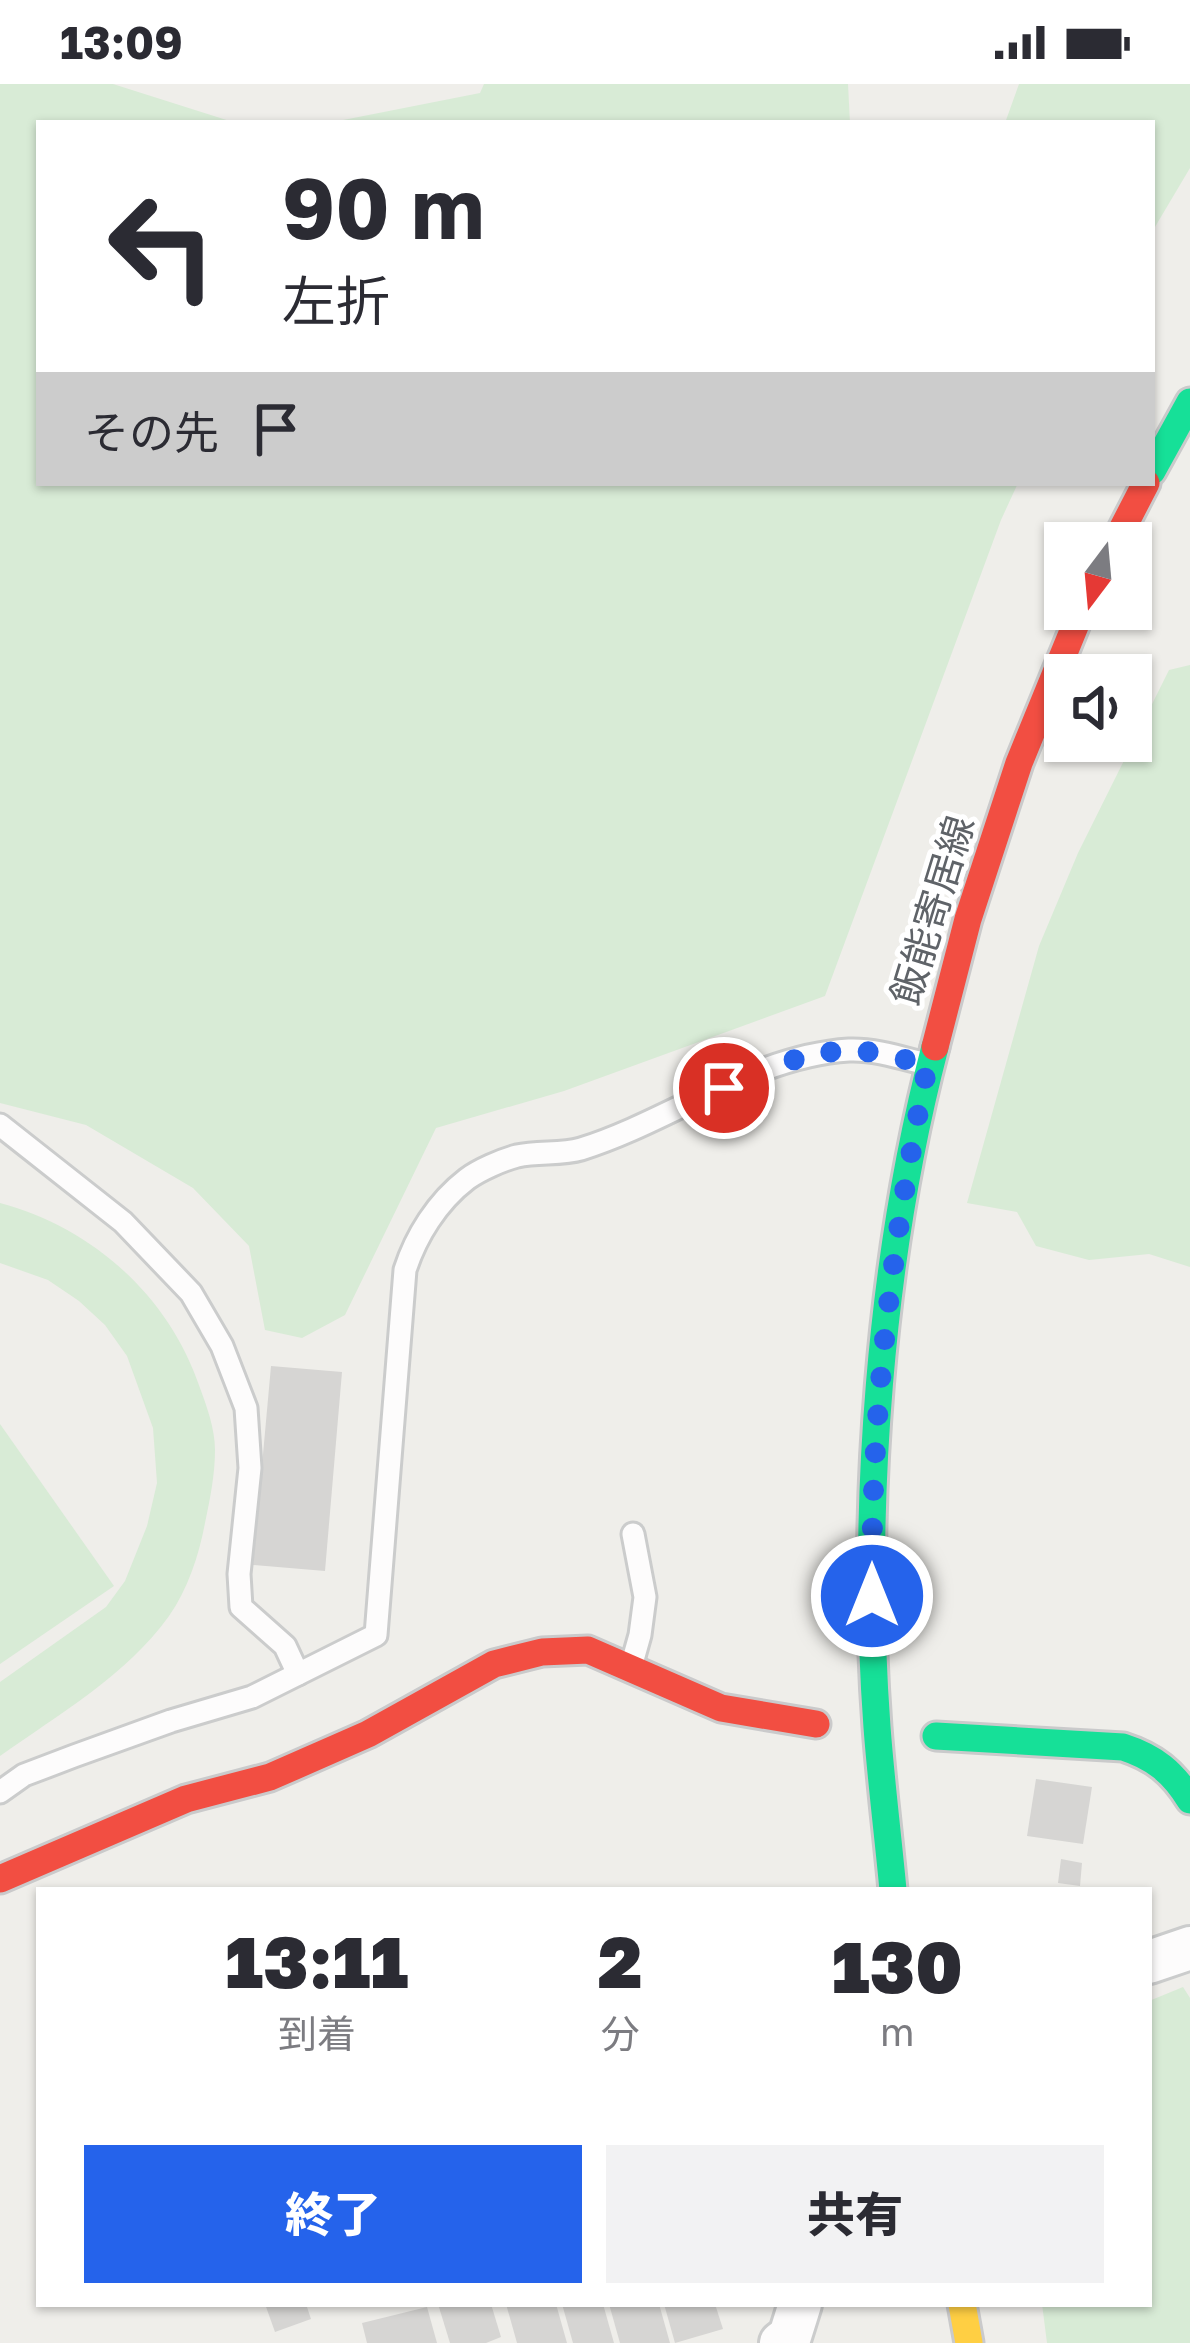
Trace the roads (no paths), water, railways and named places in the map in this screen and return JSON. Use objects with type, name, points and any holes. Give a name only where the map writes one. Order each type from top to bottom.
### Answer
[{"type":"main road","points":[[1155,465],[1190,402]]},
{"type":"main road","points":[[1125,522],[1144,486]]},
{"type":"main road","name":"飯能寄居線","points":[[893,1887],[872,1673],[871,1558],[875,1442],[896,1238],[928,1064],[980,876],[1030,733],[1073,630]]},
{"type":"main road","points":[[0,1879],[186,1799],[270,1778],[368,1734],[494,1664],[542,1652],[588,1650],[721,1708],[816,1724]]},
{"type":"main road","points":[[936,1736],[1123,1747],[1165,1765],[1190,1800]]},
{"type":"main road","points":[[963,2307],[969,2343]]},
{"type":"street","points":[[1152,1961],[1190,1948]]},
{"type":"street","points":[[781,2343],[790,2336],[799,2307]]},
{"type":"lane","points":[[0,1792],[24,1775],[251,1696],[376,1635],[405,1270],[415,1240],[468,1178],[518,1156],[577,1150],[806,1055],[854,1049],[928,1064]]},
{"type":"lane","points":[[0,1125],[123,1222],[191,1293],[222,1346],[246,1408],[250,1468],[238,1574],[241,1606],[284,1646],[298,1674]]},
{"type":"lane","points":[[631,1667],[645,1597],[633,1534]]}]
